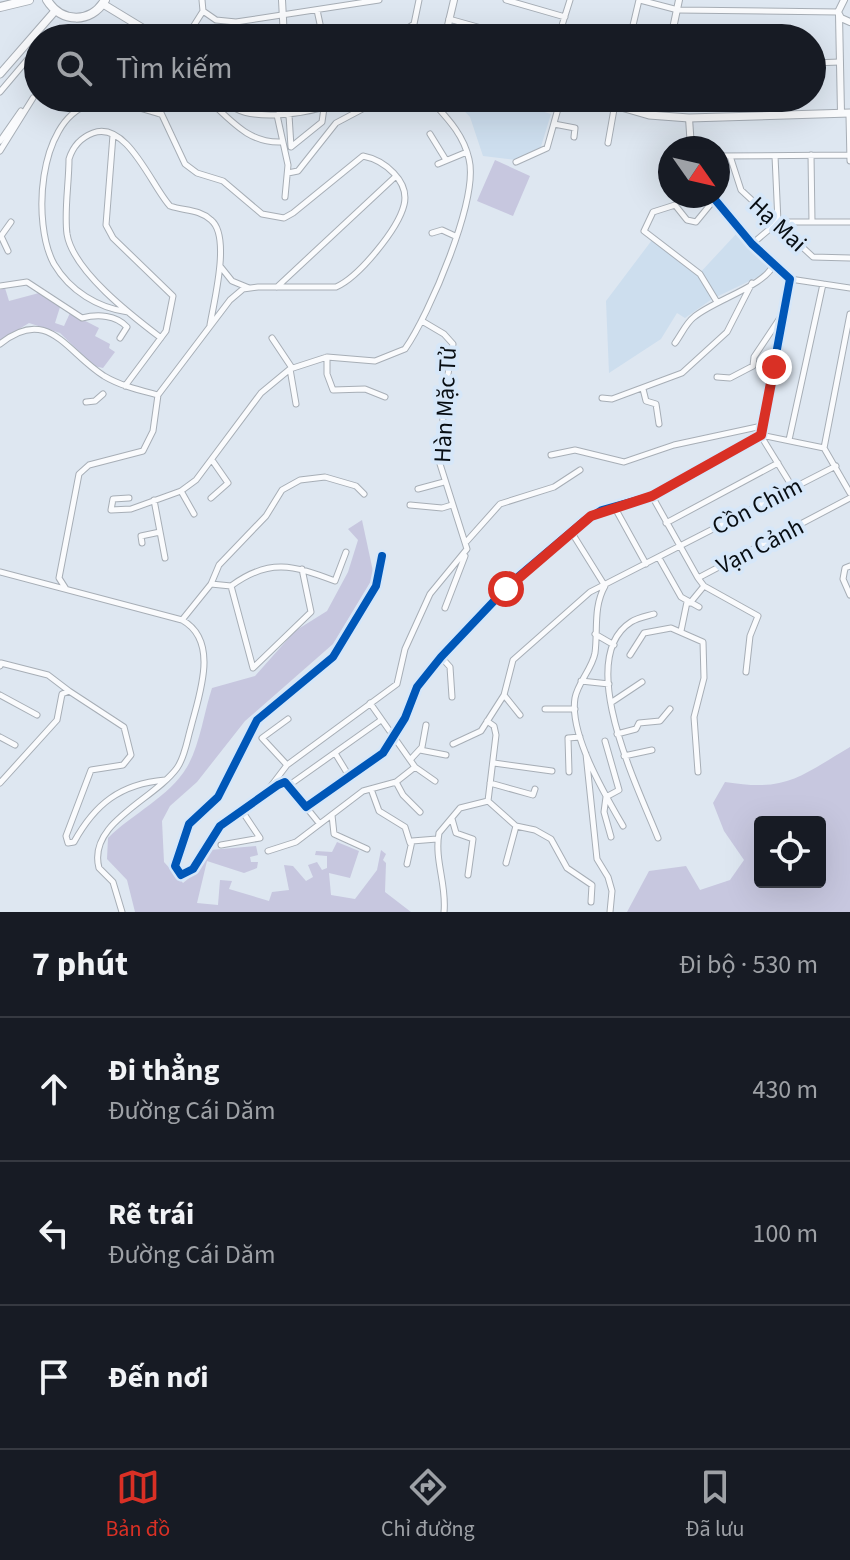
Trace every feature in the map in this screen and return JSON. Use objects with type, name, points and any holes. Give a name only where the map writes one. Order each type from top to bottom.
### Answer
[{"type":"main road","points":[[0,7],[29,0]]},
{"type":"main road","points":[[47,0],[55,11],[80,18],[93,13],[104,2],[138,24]]},
{"type":"main road","points":[[44,24],[55,11]]},
{"type":"main road","points":[[0,74],[24,47]]},
{"type":"main road","points":[[641,112],[689,118],[848,114]]},
{"type":"street","points":[[195,24],[203,11],[202,0]]},
{"type":"street","points":[[282,0],[283,24]]},
{"type":"street","points":[[203,11],[216,20],[236,22],[379,0]]},
{"type":"street","points":[[414,24],[419,0]]},
{"type":"street","points":[[448,24],[454,0]]},
{"type":"street","points":[[506,0],[565,17]]},
{"type":"street","points":[[563,24],[570,0]]},
{"type":"street","points":[[634,24],[639,0],[678,10],[838,14],[850,22]]},
{"type":"street","points":[[674,24],[679,0]]},
{"type":"street","points":[[730,156],[850,158],[848,114],[840,62],[838,14],[842,1]]},
{"type":"street","points":[[317,10],[320,24]]},
{"type":"street","points":[[449,19],[467,24]]},
{"type":"street","points":[[826,62],[840,62]]},
{"type":"street","points":[[0,92],[24,64]]},
{"type":"street","points":[[0,141],[24,110]]},
{"type":"street","points":[[0,151],[25,112]]},
{"type":"street","points":[[76,112],[62,122],[47,153],[44,230],[53,262],[64,278],[89,299],[129,312]]},
{"type":"street","points":[[153,112],[160,114],[185,164],[197,173],[223,181],[262,214],[284,218],[293,213],[363,156],[375,158],[396,176],[405,190],[398,219],[350,281],[336,287],[250,288],[232,281],[222,271],[220,263]]},
{"type":"street","points":[[221,112],[245,134],[264,143],[289,137]]},
{"type":"street","points":[[252,112],[278,115],[324,112]]},
{"type":"street","points":[[278,112],[280,140],[288,173],[285,197]]},
{"type":"street","points":[[288,112],[291,147]]},
{"type":"street","points":[[286,157],[291,147],[322,122],[324,112]]},
{"type":"street","points":[[324,112],[333,127]]},
{"type":"street","points":[[288,173],[298,171],[333,127],[358,112]]},
{"type":"street","points":[[129,498],[113,499],[111,510],[131,509],[181,491],[212,460],[261,393],[291,368],[327,357],[383,359],[405,349],[422,321],[470,189],[472,171],[467,152],[453,124],[442,112]]},
{"type":"street","points":[[516,162],[547,148],[557,112]]},
{"type":"street","points":[[608,143],[613,112]]},
{"type":"street","points":[[689,118],[690,136]]},
{"type":"street","points":[[554,124],[575,128],[574,137]]},
{"type":"street","points":[[161,338],[129,312],[76,257],[67,230],[72,149],[100,130],[113,135],[131,149],[170,206],[195,210],[214,222],[220,231],[220,263],[210,326]]},
{"type":"street","points":[[430,134],[446,160]]},
{"type":"street","points":[[113,135],[106,225],[113,238],[173,296],[169,324],[125,386]]},
{"type":"street","points":[[438,164],[467,152]]},
{"type":"street","points":[[811,155],[812,222]]},
{"type":"street","name":"Hạ Mai","points":[[730,156],[741,190],[813,257],[850,258]]},
{"type":"street","points":[[775,156],[778,222]]},
{"type":"street","points":[[277,287],[396,176]]},
{"type":"street","points":[[666,208],[653,212],[644,231],[700,274],[717,302]]},
{"type":"street","points":[[677,208],[687,220],[696,222],[706,208]]},
{"type":"street","points":[[721,208],[752,244],[790,279],[850,288]]},
{"type":"street","points":[[8,251],[0,236],[11,222]]},
{"type":"street","points":[[752,244],[778,222],[850,222]]},
{"type":"street","points":[[432,233],[442,230],[455,236]]},
{"type":"street","points":[[675,343],[690,320],[766,277],[774,262]]},
{"type":"street","points":[[790,279],[761,435],[793,488]]},
{"type":"street","points":[[0,286],[27,282],[82,318],[93,315],[116,319],[127,327],[120,338]]},
{"type":"street","points":[[602,398],[612,399],[682,373],[712,348],[736,319],[752,283]]},
{"type":"street","points":[[789,440],[823,284]]},
{"type":"street","points":[[66,589],[59,578],[79,474],[89,465],[143,451],[153,431],[158,395],[230,300],[250,288]]},
{"type":"street","points":[[717,377],[730,378],[753,366],[762,343],[787,308]]},
{"type":"street","points":[[824,448],[850,314]]},
{"type":"street","name":"Hàn Mặc Tử","points":[[422,321],[444,334],[453,344],[442,410],[444,445],[440,464],[467,541]]},
{"type":"street","points":[[0,344],[19,329],[47,330],[89,365],[125,386],[158,395]]},
{"type":"street","points":[[272,338],[291,368],[296,404]]},
{"type":"street","points":[[327,357],[327,374],[333,390],[365,389],[385,397]]},
{"type":"street","points":[[643,389],[646,401],[656,404],[659,424]]},
{"type":"street","points":[[86,402],[95,401],[103,394]]},
{"type":"street","points":[[551,455],[575,450],[624,462],[664,447],[762,426]]},
{"type":"street","points":[[306,807],[383,753],[394,738],[417,687],[441,657],[513,581],[591,516],[652,496],[761,435],[824,448],[850,496]]},
{"type":"street","points":[[211,498],[228,483],[212,460]]},
{"type":"street","points":[[666,523],[778,463]]},
{"type":"street","name":"Cồn Chìm","points":[[487,721],[504,695],[513,660],[582,598],[836,466]]},
{"type":"street","points":[[445,608],[465,555],[467,541],[500,504],[554,487],[580,470]]},
{"type":"street","points":[[182,620],[211,584],[219,565],[266,516],[282,490],[300,480],[325,477],[356,486],[364,494]]},
{"type":"street","points":[[418,489],[444,482]]},
{"type":"street","points":[[181,491],[194,514]]},
{"type":"street","points":[[652,496],[698,578]]},
{"type":"street","name":"Vạn Cảnh","points":[[688,603],[704,586],[698,578],[850,496]]},
{"type":"street","points":[[154,500],[165,558]]},
{"type":"street","points":[[410,505],[442,508],[452,505]]},
{"type":"street","points":[[615,508],[646,564]]},
{"type":"street","points":[[142,543],[141,536],[160,532]]},
{"type":"street","points":[[572,533],[605,586],[599,596],[594,656],[581,681],[575,709],[580,737],[606,797],[623,826]]},
{"type":"street","points":[[211,584],[231,586],[249,572],[270,566],[302,569],[335,581],[346,552]]},
{"type":"street","points":[[263,798],[287,765],[397,684],[405,649],[430,594],[465,555]]},
{"type":"street","points":[[319,823],[282,782],[220,826],[193,869],[186,874],[177,872],[175,866],[189,824],[218,797],[257,720],[333,657],[376,586],[382,556]]},
{"type":"street","points":[[659,558],[672,586],[688,603],[699,607]]},
{"type":"street","points":[[850,566],[845,568],[843,579],[850,595]]},
{"type":"street","points":[[231,586],[253,668],[311,612],[302,569]]},
{"type":"street","points":[[0,572],[182,620],[192,625],[199,638],[205,656],[204,672],[181,761],[166,780],[113,823],[99,842],[99,868],[113,882],[122,912]]},
{"type":"street","points":[[704,586],[758,616],[750,636],[746,672]]},
{"type":"street","points":[[681,631],[688,603]]},
{"type":"street","points":[[654,614],[629,623],[614,645],[608,666],[617,734],[658,838]]},
{"type":"street","points":[[630,655],[644,633],[666,628],[681,631],[703,642],[704,678],[694,717],[698,772]]},
{"type":"street","points":[[595,634],[614,645]]},
{"type":"street","points":[[441,657],[450,667],[452,697]]},
{"type":"street","points":[[0,666],[1,663],[48,675],[124,727],[131,755],[123,765],[91,770],[66,836],[68,843],[74,842],[87,817],[105,798],[145,782],[166,780]]},
{"type":"street","points":[[581,681],[609,684]]},
{"type":"street","points":[[612,702],[642,682]]},
{"type":"street","points":[[0,783],[57,720],[59,702],[69,691]]},
{"type":"street","points":[[0,695],[37,715]]},
{"type":"street","points":[[504,695],[520,715]]},
{"type":"street","points":[[370,703],[415,767],[435,781]]},
{"type":"street","points":[[545,709],[575,709]]},
{"type":"street","points":[[617,734],[636,729],[639,723],[660,721],[670,709]]},
{"type":"street","points":[[287,765],[262,738],[288,719]]},
{"type":"street","points":[[288,786],[381,720]]},
{"type":"street","points":[[453,744],[475,735],[487,721],[494,726],[494,763],[488,801]]},
{"type":"street","points":[[410,760],[420,750],[426,725]]},
{"type":"street","points":[[0,737],[15,745]]},
{"type":"street","points":[[569,772],[568,738],[580,737]]},
{"type":"street","points":[[605,741],[619,790],[606,797]]},
{"type":"street","points":[[586,749],[588,800],[595,824],[597,859],[612,891],[610,912]]},
{"type":"street","points":[[420,750],[446,755]]},
{"type":"street","points":[[624,756],[652,750]]},
{"type":"street","points":[[335,753],[349,776]]},
{"type":"street","points":[[494,763],[552,771]]},
{"type":"street","points":[[268,851],[296,842],[363,791],[396,782],[415,767]]},
{"type":"street","points":[[396,782],[403,795],[420,812]]},
{"type":"street","points":[[490,783],[533,795],[535,789]]},
{"type":"street","points":[[371,789],[379,811],[405,827],[410,843],[407,864]]},
{"type":"street","points":[[606,797],[604,812],[611,837]]},
{"type":"street","points":[[444,912],[446,894],[439,868],[437,839],[460,808],[488,801]]},
{"type":"street","points":[[488,801],[516,826],[535,830],[551,839],[567,868],[592,885],[591,902]]},
{"type":"street","points":[[221,845],[260,838],[242,811]]},
{"type":"street","points":[[332,814],[334,834],[367,849]]},
{"type":"street","points":[[452,818],[456,833],[473,839],[468,875]]},
{"type":"street","points":[[506,863],[516,826]]},
{"type":"street","points":[[410,843],[437,839]]},
{"type":"shaded area","points":[[465,112],[551,114],[539,153],[516,160],[483,156],[470,117]]},
{"type":"shaded area","points":[[495,160],[530,176],[513,216],[477,201]]},
{"type":"shaded area","points":[[737,233],[770,265],[762,275],[712,299],[685,318],[677,313],[661,339],[609,373],[606,301],[652,240],[697,276]]},
{"type":"shaded area","points":[[5,288],[9,301],[39,293],[60,307],[55,323],[64,326],[70,313],[99,328],[95,336],[110,344],[109,348],[115,352],[103,368],[94,366],[60,333],[29,323],[0,341],[0,290]]},
{"type":"shaded area","points":[[362,520],[374,576],[333,644],[245,721],[197,782],[170,806],[162,821],[164,862],[183,883],[199,870],[210,850],[256,846],[258,855],[250,857],[251,862],[258,862],[257,868],[244,873],[207,861],[197,903],[218,905],[220,880],[232,881],[229,889],[269,901],[272,892],[289,890],[284,865],[293,866],[306,881],[313,877],[308,865],[317,862],[322,870],[327,868],[327,856],[315,855],[316,851],[332,852],[337,842],[359,851],[350,878],[329,873],[331,895],[355,899],[377,870],[381,850],[386,854],[383,860],[386,863],[385,892],[411,912],[135,912],[127,880],[107,859],[108,838],[160,796],[187,767],[199,739],[212,688],[255,676],[295,631],[327,611],[348,572],[358,540],[348,529]]},
{"type":"shaded area","points":[[850,747],[850,912],[627,912],[649,871],[686,866],[700,890],[730,880],[744,860],[724,831],[713,803],[725,782],[764,785],[792,780]]},
{"type":"cycle path","points":[[382,556],[376,586],[333,657],[257,720],[218,797],[189,824],[175,866],[181,875],[193,869],[220,826],[278,785],[285,782],[306,807],[383,753],[405,718],[417,687],[441,657],[513,581],[584,521],[602,510],[652,496],[761,435],[790,279],[752,244],[722,208]]},
{"type":"route","points":[[506,589],[591,516],[652,496],[675,479],[761,435],[774,367]]}]
